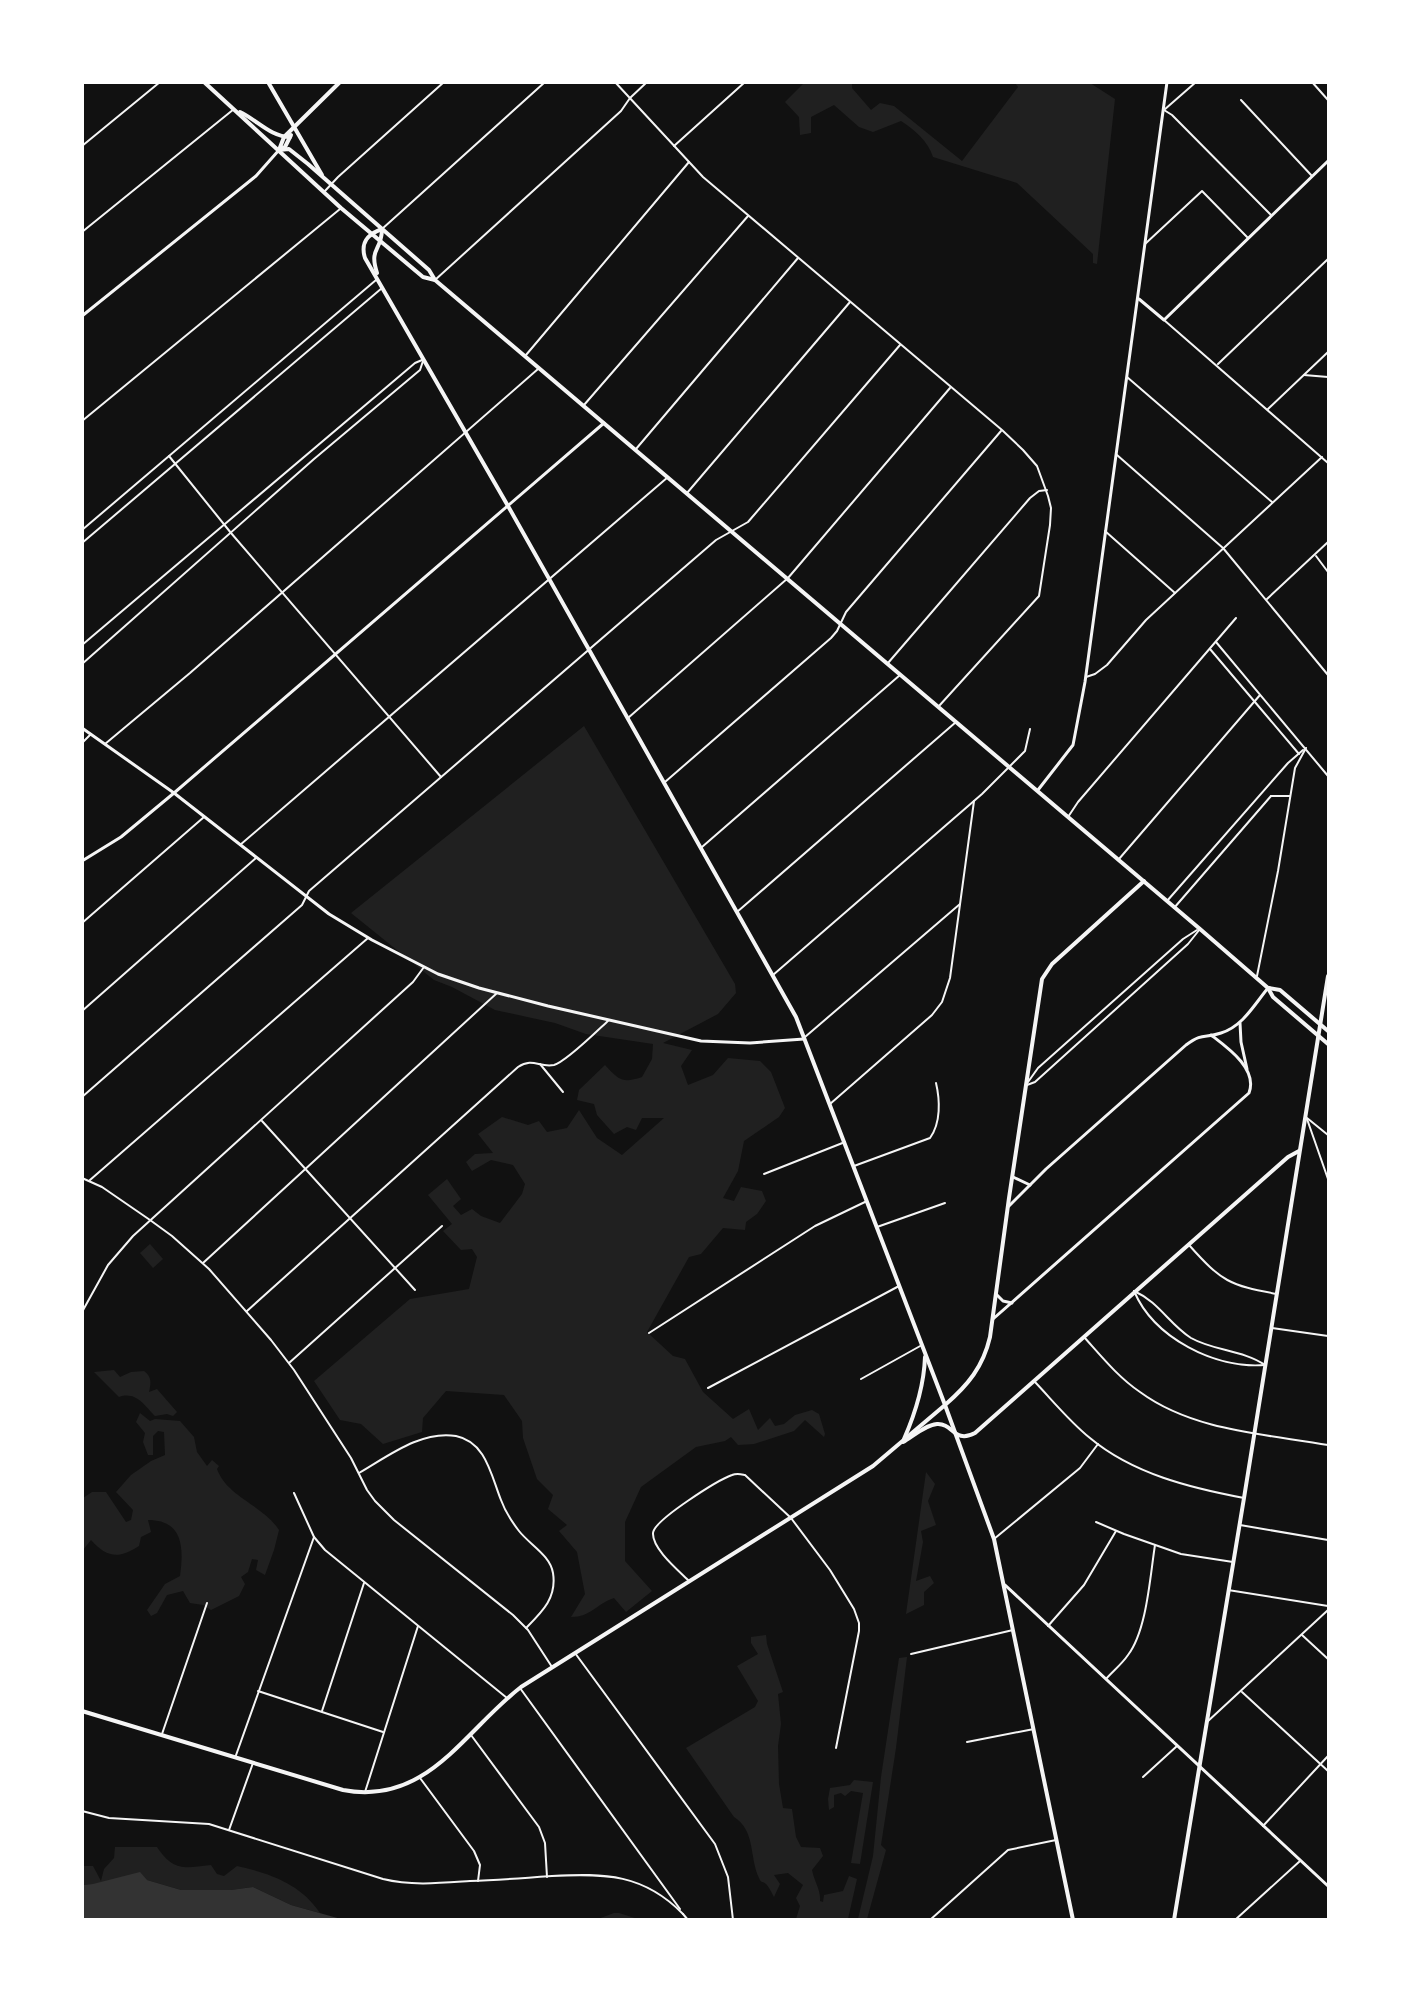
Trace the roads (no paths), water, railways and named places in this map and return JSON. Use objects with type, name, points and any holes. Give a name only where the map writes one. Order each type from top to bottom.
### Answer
[{"type":"main road","points":[[204,82],[341,208],[423,277],[435,280]]},
{"type":"main road","points":[[268,82],[314,164],[331,185]]},
{"type":"main road","points":[[279,150],[284,137],[340,82]]},
{"type":"main road","points":[[234,109],[252,118],[271,132],[290,137]]},
{"type":"main road","points":[[279,150],[285,147],[294,128]]},
{"type":"main road","points":[[279,150],[291,150],[429,270],[435,280],[1144,881],[1329,1044]]},
{"type":"main road","points":[[382,229],[371,233],[364,243],[363,253],[702,847],[796,1017],[957,1435],[994,1539],[1073,1920]]},
{"type":"main road","points":[[378,277],[373,256],[382,242],[382,229]]},
{"type":"main road","points":[[82,1711],[343,1790],[365,1792],[393,1789],[420,1778],[446,1760],[507,1698],[520,1688],[873,1466],[967,1385],[978,1370],[988,1346],[993,1319],[1039,992],[1044,974],[1052,964],[1144,881]]},
{"type":"main road","points":[[1174,1920],[1329,976]]},
{"type":"main road","points":[[1268,988],[1280,990],[1329,1031]]},
{"type":"main road","points":[[902,1443],[936,1424],[944,1426],[957,1435],[966,1437],[975,1433],[1134,1291],[1288,1157],[1299,1151]]},
{"type":"main road","points":[[902,1443],[914,1415],[924,1371],[925,1354]]},
{"type":"street","points":[[82,146],[160,82]]},
{"type":"street","points":[[324,192],[444,82]]},
{"type":"street","points":[[382,229],[545,82]]},
{"type":"street","points":[[615,82],[703,177],[1002,430],[1037,466],[1047,490],[1050,514],[1039,596],[938,706]]},
{"type":"street","points":[[435,280],[621,111],[630,98],[647,82]]},
{"type":"street","points":[[674,146],[744,82]]},
{"type":"street","points":[[1038,791],[1073,745],[1086,677],[1167,82]]},
{"type":"street","points":[[1164,110],[1196,82]]},
{"type":"street","points":[[1312,82],[1329,100]]},
{"type":"street","points":[[1241,100],[1312,176]]},
{"type":"street","points":[[82,232],[234,109]]},
{"type":"street","points":[[1164,110],[1172,115],[1271,215]]},
{"type":"street","points":[[82,316],[256,176],[279,150]]},
{"type":"street","points":[[1164,320],[1329,160]]},
{"type":"street","points":[[526,356],[689,162]]},
{"type":"street","points":[[1145,244],[1202,191],[1248,238]]},
{"type":"street","points":[[82,421],[341,208]]},
{"type":"street","points":[[584,405],[748,216]]},
{"type":"street","points":[[636,449],[798,258]]},
{"type":"street","points":[[1217,364],[1329,259]]},
{"type":"street","points":[[82,530],[378,277]]},
{"type":"street","points":[[82,543],[383,287]]},
{"type":"street","points":[[1139,299],[1329,463]]},
{"type":"street","points":[[687,493],[850,302]]},
{"type":"street","points":[[82,1097],[294,913],[302,905],[306,896],[441,777],[716,540],[748,522],[900,345]]},
{"type":"street","points":[[1268,409],[1329,352]]},
{"type":"street","points":[[82,645],[415,363],[424,359]]},
{"type":"street","points":[[82,664],[420,370],[424,359]]},
{"type":"street","points":[[105,744],[540,368]]},
{"type":"street","points":[[271,369],[277,377]]},
{"type":"street","points":[[1304,375],[1329,377]]},
{"type":"street","points":[[1126,377],[1273,503]]},
{"type":"street","points":[[628,718],[788,578],[951,387]]},
{"type":"street","points":[[82,861],[121,837],[174,794],[604,423]]},
{"type":"street","points":[[664,782],[837,631],[846,612],[1002,430]]},
{"type":"street","points":[[1116,454],[1223,548],[1329,675]]},
{"type":"street","points":[[169,456],[224,525],[441,777]]},
{"type":"street","points":[[1086,677],[1095,674],[1107,665],[1133,633],[1174,593],[1322,457]]},
{"type":"street","points":[[240,845],[668,477]]},
{"type":"street","points":[[888,663],[1030,498],[1039,491],[1047,490]]},
{"type":"street","points":[[97,518],[103,526]]},
{"type":"street","points":[[1105,531],[1174,593]]},
{"type":"street","points":[[1266,600],[1329,542]]},
{"type":"street","points":[[1315,554],[1329,572]]},
{"type":"street","points":[[1068,817],[1078,802],[1236,618]]},
{"type":"street","points":[[1216,642],[1329,776]]},
{"type":"street","points":[[1210,649],[1299,754]]},
{"type":"street","points":[[702,847],[900,675]]},
{"type":"street","points":[[1119,860],[1260,695]]},
{"type":"street","points":[[737,912],[956,722]]},
{"type":"street","points":[[82,728],[174,794],[329,914],[368,938],[424,967],[455,981],[497,993],[708,1042],[750,1043],[804,1039],[960,904]]},
{"type":"street","points":[[773,975],[974,801],[1025,751],[1030,729]]},
{"type":"street","points":[[82,743],[91,734]]},
{"type":"street","points":[[1167,901],[1288,762],[1305,748]]},
{"type":"street","points":[[1256,978],[1278,871],[1295,768],[1305,748]]},
{"type":"street","points":[[1264,790],[1270,796],[1290,796]]},
{"type":"street","points":[[1174,908],[1270,796]]},
{"type":"street","points":[[830,1104],[925,1023],[942,1002],[950,978],[974,801]]},
{"type":"street","points":[[82,923],[204,817]]},
{"type":"street","points":[[82,1011],[256,858]]},
{"type":"street","points":[[1026,1085],[1038,1068],[1183,939],[1200,929]]},
{"type":"street","points":[[1026,1085],[1044,1075],[1188,944],[1200,929]]},
{"type":"street","points":[[89,1180],[368,938]]},
{"type":"street","points":[[82,1312],[108,1265],[150,1220],[405,990],[424,967]]},
{"type":"street","points":[[1008,1207],[1046,1169],[1186,1045],[1198,1036],[1222,1033],[1240,1023],[1268,988]]},
{"type":"street","points":[[203,1263],[497,993]]},
{"type":"street","points":[[246,1311],[518,1067],[529,1062],[551,1065],[559,1063],[609,1020]]},
{"type":"street","points":[[993,1319],[1246,1096],[1252,1081],[1242,1047],[1240,1023]]},
{"type":"street","points":[[1211,1035],[1247,1069]]},
{"type":"street","points":[[539,1063],[563,1092]]},
{"type":"street","points":[[854,1166],[921,1143],[933,1135],[939,1108],[936,1083]]},
{"type":"street","points":[[1306,1116],[1329,1135]]},
{"type":"street","points":[[1306,1116],[1329,1179]]},
{"type":"street","points":[[261,1120],[415,1290]]},
{"type":"street","points":[[764,1174],[845,1142]]},
{"type":"street","points":[[1012,1176],[1030,1185]]},
{"type":"street","points":[[82,1178],[89,1180],[150,1220],[203,1263],[289,1363],[359,1473],[369,1494],[383,1510],[513,1615],[526,1628],[552,1667]]},
{"type":"street","points":[[649,1333],[809,1230],[867,1201]]},
{"type":"street","points":[[877,1227],[945,1203]]},
{"type":"street","points":[[289,1363],[442,1226]]},
{"type":"street","points":[[1189,1244],[1215,1273],[1225,1280],[1248,1289],[1278,1294]]},
{"type":"street","points":[[708,1388],[899,1286]]},
{"type":"street","points":[[1134,1291],[1140,1305],[1156,1323],[1184,1344],[1202,1354],[1224,1361],[1251,1366],[1265,1365]]},
{"type":"street","points":[[1134,1291],[1148,1298],[1176,1327],[1193,1339],[1212,1348],[1252,1358],[1265,1365]]},
{"type":"street","points":[[996,1294],[1003,1301],[1012,1303]]},
{"type":"street","points":[[1272,1328],[1329,1336]]},
{"type":"street","points":[[1084,1337],[1115,1372],[1139,1392],[1154,1402],[1192,1419],[1329,1445]]},
{"type":"street","points":[[861,1379],[922,1345]]},
{"type":"street","points":[[1035,1381],[1072,1423],[1118,1457],[1164,1478],[1193,1488],[1244,1498]]},
{"type":"street","points":[[359,1473],[404,1447],[426,1438],[455,1436],[467,1440],[478,1448],[485,1457],[508,1515],[524,1537],[545,1557],[553,1570],[554,1582],[549,1602],[526,1628]]},
{"type":"street","points":[[994,1539],[1080,1468],[1098,1444]]},
{"type":"street","points":[[689,1581],[659,1549],[654,1538],[654,1530],[665,1517],[721,1480],[733,1474],[744,1475],[792,1518],[830,1570],[858,1619],[859,1631],[836,1748]]},
{"type":"street","points":[[294,1493],[314,1537],[329,1554],[507,1698]]},
{"type":"street","points":[[1096,1522],[1181,1554],[1233,1562]]},
{"type":"street","points":[[1239,1525],[1329,1540]]},
{"type":"street","points":[[1048,1626],[1084,1585],[1116,1531]]},
{"type":"street","points":[[235,1758],[314,1537]]},
{"type":"street","points":[[1106,1679],[1128,1655],[1137,1639],[1142,1623],[1155,1545]]},
{"type":"street","points":[[322,1711],[364,1583]]},
{"type":"street","points":[[1003,1584],[1329,1886]]},
{"type":"street","points":[[1228,1590],[1329,1608]]},
{"type":"street","points":[[161,1735],[207,1603]]},
{"type":"street","points":[[1205,1724],[1329,1608]]},
{"type":"street","points":[[365,1792],[418,1626]]},
{"type":"street","points":[[911,1654],[1013,1630]]},
{"type":"street","points":[[1302,1635],[1329,1659]]},
{"type":"street","points":[[575,1652],[715,1844],[728,1877],[733,1920]]},
{"type":"street","points":[[520,1688],[688,1920]]},
{"type":"street","points":[[258,1691],[383,1732]]},
{"type":"street","points":[[1241,1692],[1329,1771]]},
{"type":"street","points":[[967,1742],[1034,1728]]},
{"type":"street","points":[[470,1734],[541,1831],[545,1843],[547,1877]]},
{"type":"street","points":[[1143,1777],[1177,1746]]},
{"type":"street","points":[[1263,1826],[1329,1756]]},
{"type":"street","points":[[229,1830],[253,1764]]},
{"type":"street","points":[[420,1778],[476,1853],[480,1865],[478,1881]]},
{"type":"street","points":[[82,1811],[109,1818],[197,1823],[229,1830],[394,1882],[433,1884],[586,1874],[628,1880],[660,1894],[683,1914]]},
{"type":"street","points":[[930,1920],[1008,1850],[1056,1840]]},
{"type":"street","points":[[1235,1920],[1300,1861]]}]
